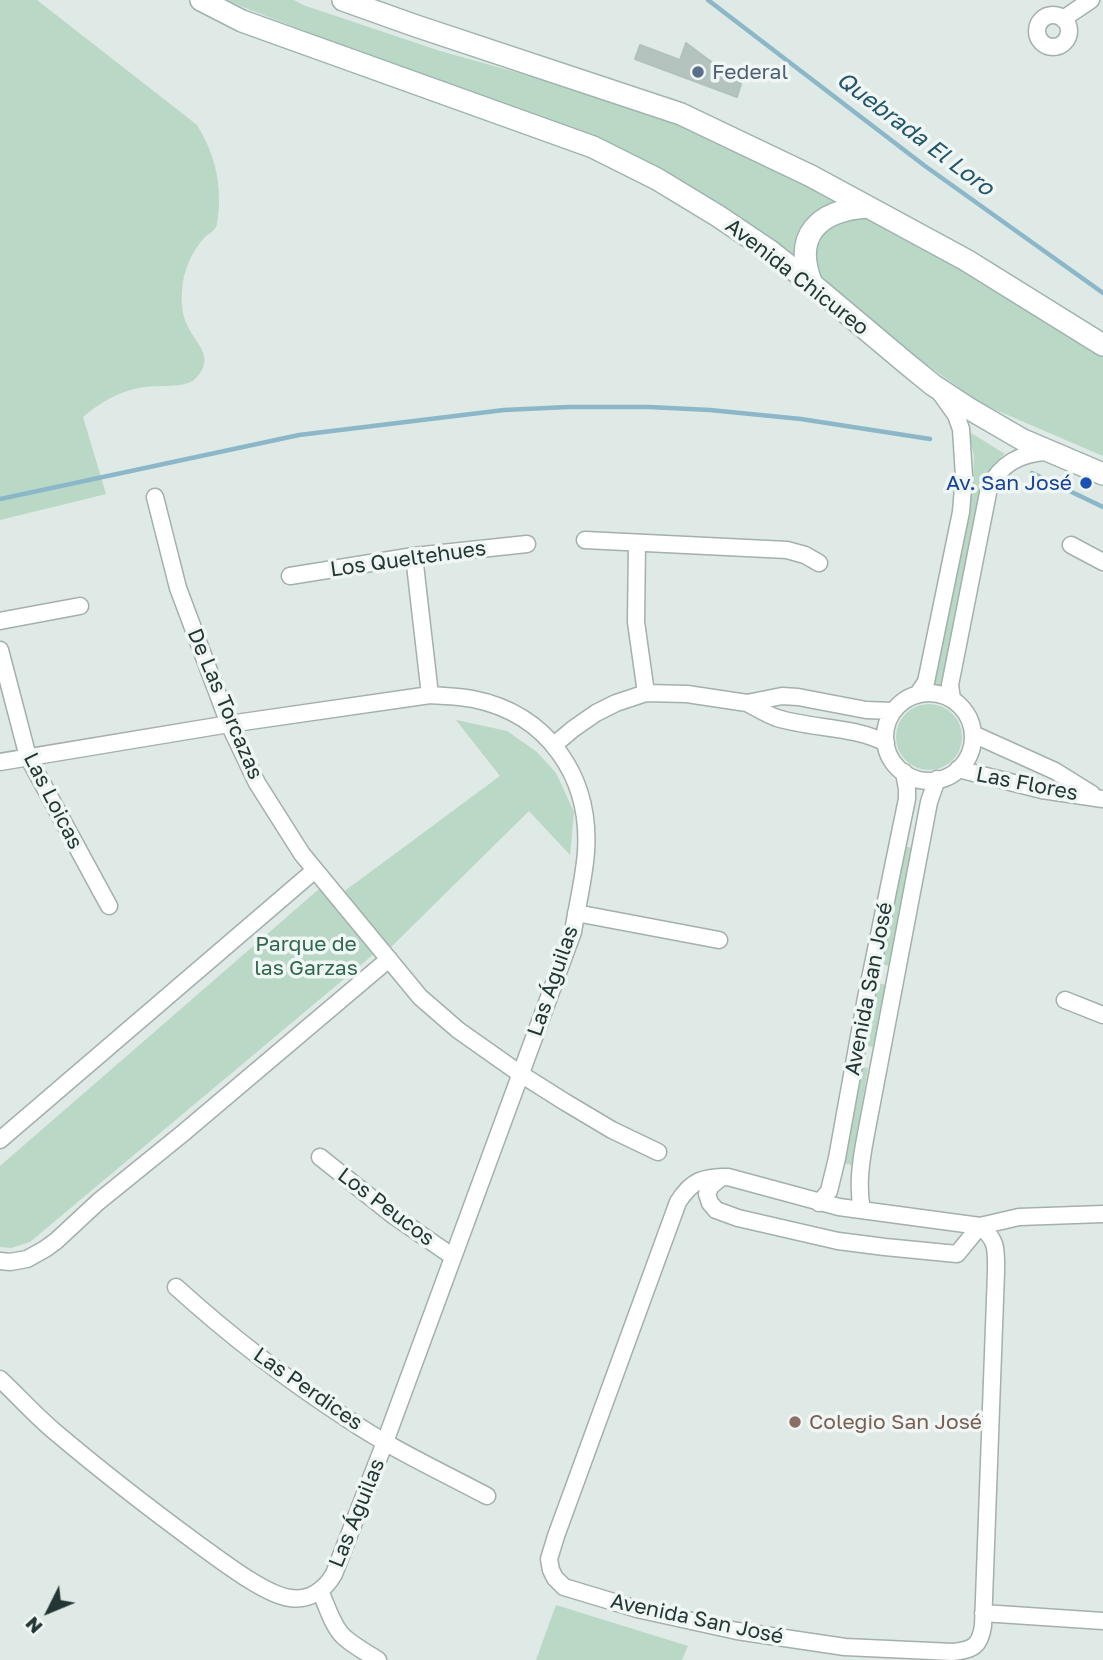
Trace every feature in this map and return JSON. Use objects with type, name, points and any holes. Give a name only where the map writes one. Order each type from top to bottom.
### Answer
[{"type":"main road","name":"Avenida Chicureo","points":[[201,0],[242,21],[593,148],[657,179],[744,233],[812,284],[933,385],[1001,428],[1047,452],[1103,474]]},
{"type":"main road","points":[[343,0],[681,114],[811,176],[966,260],[1103,345]]},
{"type":"main road","points":[[812,284],[806,269],[805,251],[815,227],[835,213],[868,207]]},
{"type":"street","points":[[1063,19],[1091,0]]},
{"type":"street","points":[[917,695],[926,682],[961,512],[964,476],[959,422],[944,397],[933,385]]},
{"type":"street","points":[[952,699],[950,685],[989,488],[1012,460],[1047,452]]},
{"type":"street","name":"De Las Torcazas","points":[[155,497],[178,588],[229,724],[257,783],[302,854],[421,997],[458,1030],[519,1073],[612,1130],[658,1152]]},
{"type":"street","points":[[585,540],[787,550],[805,555],[819,563]]},
{"type":"street","points":[[637,543],[636,622],[646,693]]},
{"type":"street","name":"Los Queltehues","points":[[290,576],[414,556],[527,544]]},
{"type":"street","points":[[1071,545],[1103,562]]},
{"type":"street","points":[[414,556],[430,695]]},
{"type":"street","points":[[0,621],[80,606]]},
{"type":"street","name":"Las Loicas","points":[[0,650],[28,757],[109,906]]},
{"type":"street","points":[[554,745],[596,713],[646,693],[687,694],[747,703],[782,696],[798,697],[866,710],[893,711]]},
{"type":"street","points":[[938,694],[952,699],[968,717],[972,734],[970,754],[958,769],[937,779],[920,779],[904,772],[892,760],[886,743],[887,723],[893,711],[906,699],[917,695],[938,694]]},
{"type":"street","name":"Las Águilas","points":[[0,762],[229,724],[430,695],[473,699],[503,708],[535,728],[554,745],[569,766],[576,782],[585,815],[586,854],[573,932],[385,1442],[334,1574],[320,1591],[303,1598],[282,1597],[235,1571],[52,1430],[0,1379]]},
{"type":"street","points":[[747,703],[778,718],[868,735],[886,743]]},
{"type":"street","name":"Las Flores","points":[[972,734],[1055,771],[1100,798]]},
{"type":"street","name":"Las Flores","points":[[958,769],[1042,790],[1100,798]]},
{"type":"street","name":"Avenida San José","points":[[819,1203],[828,1191],[837,1158],[866,998],[907,799],[904,772]]},
{"type":"street","name":"Avenida San José","points":[[862,1210],[859,1188],[861,1162],[929,802],[937,779]]},
{"type":"street","points":[[0,1140],[315,870]]},
{"type":"street","points":[[576,914],[719,940]]},
{"type":"street","points":[[0,1261],[27,1258],[56,1241],[98,1202],[389,959]]},
{"type":"street","points":[[1065,1000],[1103,1014]]},
{"type":"street","name":"Los Peucos","points":[[320,1157],[394,1216],[452,1256]]},
{"type":"street","points":[[980,1226],[957,1254],[838,1241],[716,1210],[707,1194],[711,1186],[722,1177],[727,1177],[819,1203],[980,1226],[1019,1217],[1103,1214]]},
{"type":"street","name":"Avenida San José","points":[[722,1177],[696,1181],[678,1202],[549,1559],[551,1570],[564,1587],[637,1609],[737,1631],[845,1647],[953,1652],[969,1650],[981,1636],[996,1249],[991,1236],[980,1226]]},
{"type":"street","name":"Las Perdices","points":[[176,1287],[296,1384],[347,1419],[487,1496]]},
{"type":"street","name":"Las Águilas","points":[[320,1591],[334,1624],[343,1637],[378,1660]]},
{"type":"street","points":[[983,1613],[1103,1621]]},
{"type":"green space","points":[[0,0],[37,0],[197,125],[214,164],[219,206],[216,227],[195,250],[188,263],[183,284],[184,318],[203,352],[204,365],[201,371],[195,379],[184,384],[146,387],[116,395],[83,417],[106,494],[0,520]]},
{"type":"green space","points":[[225,0],[294,0],[440,51],[641,107],[780,169],[935,251],[1103,354],[1103,456],[982,404],[906,350],[843,295],[640,158]]},
{"type":"green space","points":[[968,431],[1005,454],[990,470],[980,489],[943,687],[934,685],[973,482],[974,456]]},
{"type":"green space","points":[[929,704],[942,707],[952,714],[959,724],[962,737],[959,750],[952,760],[942,767],[929,770],[916,767],[906,760],[899,750],[896,737],[899,724],[906,714],[916,707]]},
{"type":"green space","points":[[456,720],[507,731],[537,752],[556,773],[574,812],[570,855],[529,811],[390,948],[342,893],[500,776]]},
{"type":"green space","points":[[903,846],[913,848],[889,966],[882,964]]},
{"type":"green space","name":"Parque de las Garzas","points":[[319,889],[375,953],[30,1242],[11,1248],[0,1247],[0,1166]]},
{"type":"green space","points":[[878,983],[886,985],[873,1047],[865,1045]]},
{"type":"green space","points":[[862,1067],[868,1068],[852,1165],[843,1163]]},
{"type":"green space","points":[[556,1605],[688,1646],[682,1660],[536,1660]]},
{"type":"building","name":"Federal","points":[[686,43],[741,84],[737,97],[635,59],[640,45],[680,60]]},
{"type":"waterway","name":"Quebrada El Loro","points":[[708,0],[925,166],[1103,293]]},
{"type":"waterway","points":[[0,499],[299,435],[504,410],[568,407],[710,410],[801,419],[930,439]]},
{"type":"waterway","points":[[1032,473],[1103,507]]},
{"type":"place","name":"Federal","points":[[698,72]]},
{"type":"place","name":"Av. San José","points":[[1086,483]]},
{"type":"place","name":"Colegio San José","points":[[795,1422]]}]
